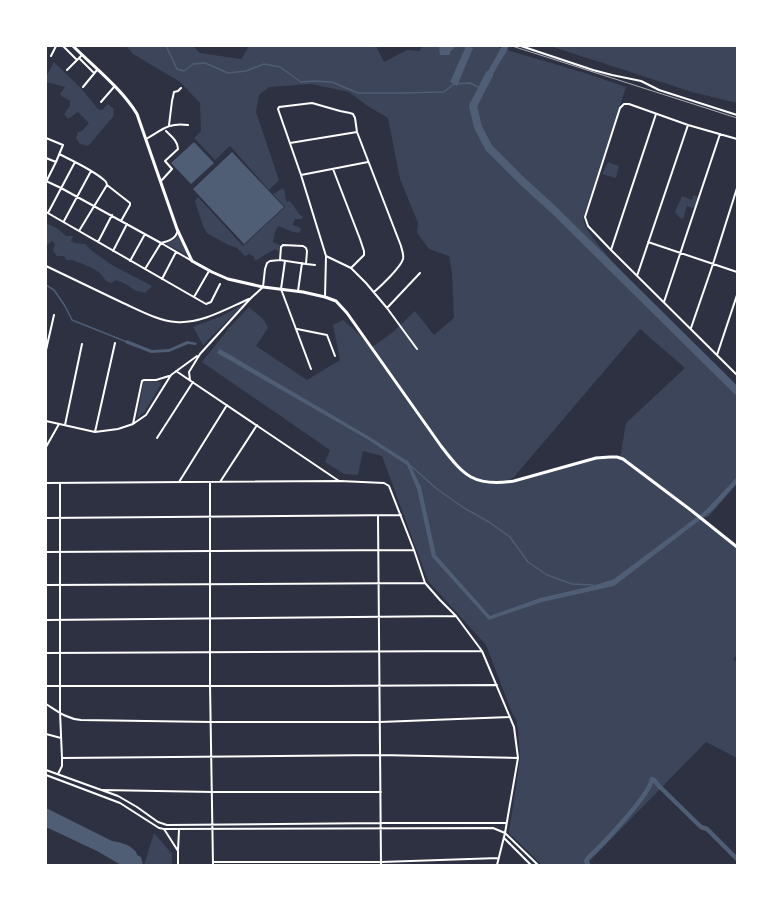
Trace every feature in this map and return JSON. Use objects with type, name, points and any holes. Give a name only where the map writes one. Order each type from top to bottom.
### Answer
[{"type":"main road","points":[[73,46],[123,95],[132,106],[141,124],[160,181],[192,262],[228,279],[263,287],[298,291],[336,301],[347,313],[452,460],[463,472],[489,483],[514,482],[596,458],[617,458],[623,460],[692,511],[737,547]]},
{"type":"street","points":[[51,56],[56,46]]},
{"type":"street","points":[[63,46],[94,73]]},
{"type":"street","points":[[521,46],[593,70],[641,81],[659,90],[737,116]]},
{"type":"street","points":[[67,70],[82,55]]},
{"type":"street","points":[[83,87],[97,70]]},
{"type":"street","points":[[102,102],[114,86]]},
{"type":"street","points":[[169,126],[174,92],[178,92],[181,88]]},
{"type":"street","points":[[325,297],[326,256],[301,174],[278,108],[312,103],[353,114],[368,162],[401,246],[403,257],[403,260],[398,267],[374,292]]},
{"type":"street","points":[[737,139],[629,104],[624,104],[620,108],[585,217],[588,226],[611,250],[737,375]]},
{"type":"street","points":[[611,250],[656,114]]},
{"type":"street","points":[[146,139],[169,126],[177,124],[188,125]]},
{"type":"street","points":[[637,276],[688,124]]},
{"type":"street","points":[[160,181],[172,169],[165,161],[178,148],[176,142],[166,130]]},
{"type":"street","points":[[290,143],[358,132]]},
{"type":"street","points":[[664,302],[720,134]]},
{"type":"street","points":[[46,138],[63,145],[46,181],[127,224],[192,262]]},
{"type":"street","points":[[59,154],[105,180],[107,185],[130,203],[121,221]]},
{"type":"street","points":[[46,158],[56,162]]},
{"type":"street","points":[[75,162],[47,213],[206,304],[211,302],[220,284]]},
{"type":"street","points":[[301,174],[368,162]]},
{"type":"street","points":[[333,169],[364,251],[364,255],[351,268]]},
{"type":"street","points":[[64,222],[91,171]]},
{"type":"street","points":[[79,231],[107,185]]},
{"type":"street","points":[[691,328],[737,188]]},
{"type":"street","points":[[98,242],[112,216]]},
{"type":"street","points":[[112,251],[127,224]]},
{"type":"street","points":[[145,269],[161,243],[172,239],[178,229]]},
{"type":"street","points":[[130,261],[145,234]]},
{"type":"street","points":[[648,242],[737,272]]},
{"type":"street","points":[[280,260],[281,247],[283,245],[302,246],[306,248],[307,251],[306,264]]},
{"type":"street","points":[[162,279],[176,252]]},
{"type":"street","points":[[326,256],[351,268],[366,283],[387,308],[417,349]]},
{"type":"street","points":[[285,260],[281,289],[311,369]]},
{"type":"street","points":[[190,380],[189,372],[200,354],[250,299],[263,287],[267,264],[270,261],[285,260],[315,265]]},
{"type":"street","points":[[298,291],[302,263]]},
{"type":"street","points":[[46,266],[139,310],[163,319],[177,322],[190,321],[219,313],[250,299]]},
{"type":"street","points":[[194,297],[209,271]]},
{"type":"street","points":[[387,308],[420,273]]},
{"type":"street","points":[[717,355],[737,295]]},
{"type":"street","points":[[46,350],[54,315]]},
{"type":"street","points":[[296,329],[327,335],[335,356]]},
{"type":"street","points":[[95,432],[115,343]]},
{"type":"street","points":[[65,425],[82,344]]},
{"type":"street","points":[[46,421],[95,432],[113,430],[133,424],[146,415],[171,375],[200,354]]},
{"type":"street","points":[[176,371],[340,481]]},
{"type":"street","points":[[133,424],[142,381],[156,380],[171,375]]},
{"type":"street","points":[[157,438],[193,382]]},
{"type":"street","points":[[179,482],[227,405]]},
{"type":"street","points":[[46,447],[59,424]]},
{"type":"street","points":[[220,482],[257,425]]},
{"type":"street","points":[[46,483],[340,481],[386,484],[389,486],[425,583],[456,616],[482,651],[514,727],[518,758],[505,833],[497,865]]},
{"type":"street","points":[[210,483],[210,685],[213,863],[381,862],[499,858]]},
{"type":"street","points":[[58,774],[62,766],[60,712],[60,484]]},
{"type":"street","points":[[378,516],[381,865]]},
{"type":"street","points":[[46,518],[401,516]]},
{"type":"street","points":[[46,552],[414,550]]},
{"type":"street","points":[[46,585],[425,583]]},
{"type":"street","points":[[46,620],[456,616]]},
{"type":"street","points":[[46,653],[482,651]]},
{"type":"street","points":[[46,686],[497,685]]},
{"type":"street","points":[[46,704],[73,719],[81,720],[380,722],[510,717]]},
{"type":"street","points":[[46,734],[61,738]]},
{"type":"street","points":[[62,758],[380,755],[518,758]]},
{"type":"street","points":[[46,770],[118,796],[162,824],[167,825],[381,822],[506,823]]},
{"type":"street","points":[[46,775],[120,803],[159,828],[164,829],[493,828],[505,833],[538,865]]},
{"type":"street","points":[[100,790],[212,792],[381,792]]},
{"type":"street","points":[[164,829],[178,852]]},
{"type":"street","points":[[178,865],[179,830]]},
{"type":"street","points":[[504,838],[531,865]]},
{"type":"shaded area","points":[[126,46],[193,46],[200,53],[241,59],[248,46],[376,46],[384,62],[407,50],[419,51],[423,46],[494,46],[585,73],[626,87],[583,218],[586,228],[599,246],[657,311],[737,391],[737,484],[709,516],[702,519],[737,547],[737,655],[733,659],[737,662],[737,758],[706,742],[586,865],[542,865],[509,833],[520,759],[516,719],[512,713],[486,645],[428,581],[382,456],[363,451],[358,475],[344,474],[325,462],[330,450],[202,362],[229,328],[249,307],[264,320],[268,328],[256,346],[307,380],[340,360],[333,325],[343,320],[372,347],[393,332],[415,311],[434,335],[454,318],[452,273],[449,256],[429,249],[417,233],[418,223],[400,179],[388,118],[369,107],[349,92],[311,84],[269,87],[259,95],[256,112],[279,180],[269,190],[230,146],[215,160],[194,138],[201,131],[200,103],[180,82],[133,54]],"holes":[[[640,329],[685,368],[626,423],[620,458],[596,458],[502,483],[514,477]]]},
{"type":"shaded area","points":[[439,46],[455,47],[450,52],[450,55],[440,55]]},
{"type":"shaded area","points":[[466,46],[473,48],[457,86],[450,82]]},
{"type":"shaded area","points":[[502,46],[509,46],[486,86],[482,82]]},
{"type":"shaded area","points":[[550,46],[737,46],[737,103],[692,92]]},
{"type":"shaded area","points":[[54,62],[81,88],[98,109],[102,110],[108,104],[114,109],[113,117],[88,146],[80,144],[76,138],[78,132],[82,131],[89,123],[78,112],[68,119],[64,114],[70,106],[70,101],[60,94],[65,87],[46,82],[46,77]]},
{"type":"shaded area","points":[[194,142],[214,163],[191,184],[171,163]]},
{"type":"shaded area","points":[[232,152],[284,207],[244,244],[193,189]]},
{"type":"shaded area","points":[[608,162],[619,166],[616,178],[602,174]]},
{"type":"shaded area","points":[[283,188],[287,202],[290,201],[300,215],[303,216],[302,219],[295,219],[293,225],[301,229],[300,233],[278,226],[273,242],[280,245],[279,251],[275,249],[255,261],[254,257],[249,254],[245,256],[237,248],[228,245],[207,233],[203,226],[195,201],[198,197],[243,246],[285,207],[273,194]]},
{"type":"shaded area","points":[[693,195],[698,197],[694,208],[687,206],[683,219],[680,218],[675,212],[682,196],[692,200]]},
{"type":"shaded area","points":[[46,223],[58,229],[66,236],[73,236],[71,241],[85,244],[92,251],[112,265],[152,286],[145,293],[134,290],[126,284],[116,280],[111,283],[106,281],[100,273],[92,268],[73,260],[66,260],[64,256],[57,256],[53,251],[55,244],[52,241],[46,246]]},
{"type":"shaded area","points":[[178,236],[187,255],[164,243],[173,241]]},
{"type":"shaded area","points":[[245,303],[203,345],[193,327],[222,316]]},
{"type":"shaded area","points":[[127,340],[152,350],[169,349],[187,341],[197,343],[196,345],[188,344],[169,352],[151,353],[125,343]]},
{"type":"shaded area","points":[[220,349],[368,436],[409,462],[421,487],[436,555],[490,616],[540,598],[592,586],[614,579],[705,511],[737,477],[737,483],[713,510],[614,586],[542,602],[489,620],[432,557],[417,489],[407,465],[367,439],[217,353]]},
{"type":"shaded area","points":[[144,380],[160,382],[161,384],[145,411],[137,418],[137,417]]},
{"type":"shaded area","points":[[46,808],[112,841],[129,846],[141,857],[143,865],[121,865],[97,851],[46,828]]},
{"type":"shaded area","points":[[154,833],[172,854],[172,865],[144,865]]},
{"type":"waterway","points":[[166,46],[177,69],[184,71],[193,64],[205,63],[228,73],[246,71],[264,64],[280,67],[301,82],[332,82],[358,93],[444,92],[454,84],[470,83],[482,89]]},
{"type":"waterway","points":[[489,75],[473,106],[478,127],[489,148],[737,391]]},
{"type":"waterway","points":[[46,285],[54,290],[65,306],[72,320],[127,342]]},
{"type":"waterway","points":[[411,466],[437,489],[510,537],[528,562],[547,575],[572,584],[593,585]]},
{"type":"waterway","points":[[588,864],[586,861],[588,858],[634,808],[643,796],[652,779],[701,827],[707,829],[737,859]]},
{"type":"tram line","points":[[512,46],[737,118]]}]
